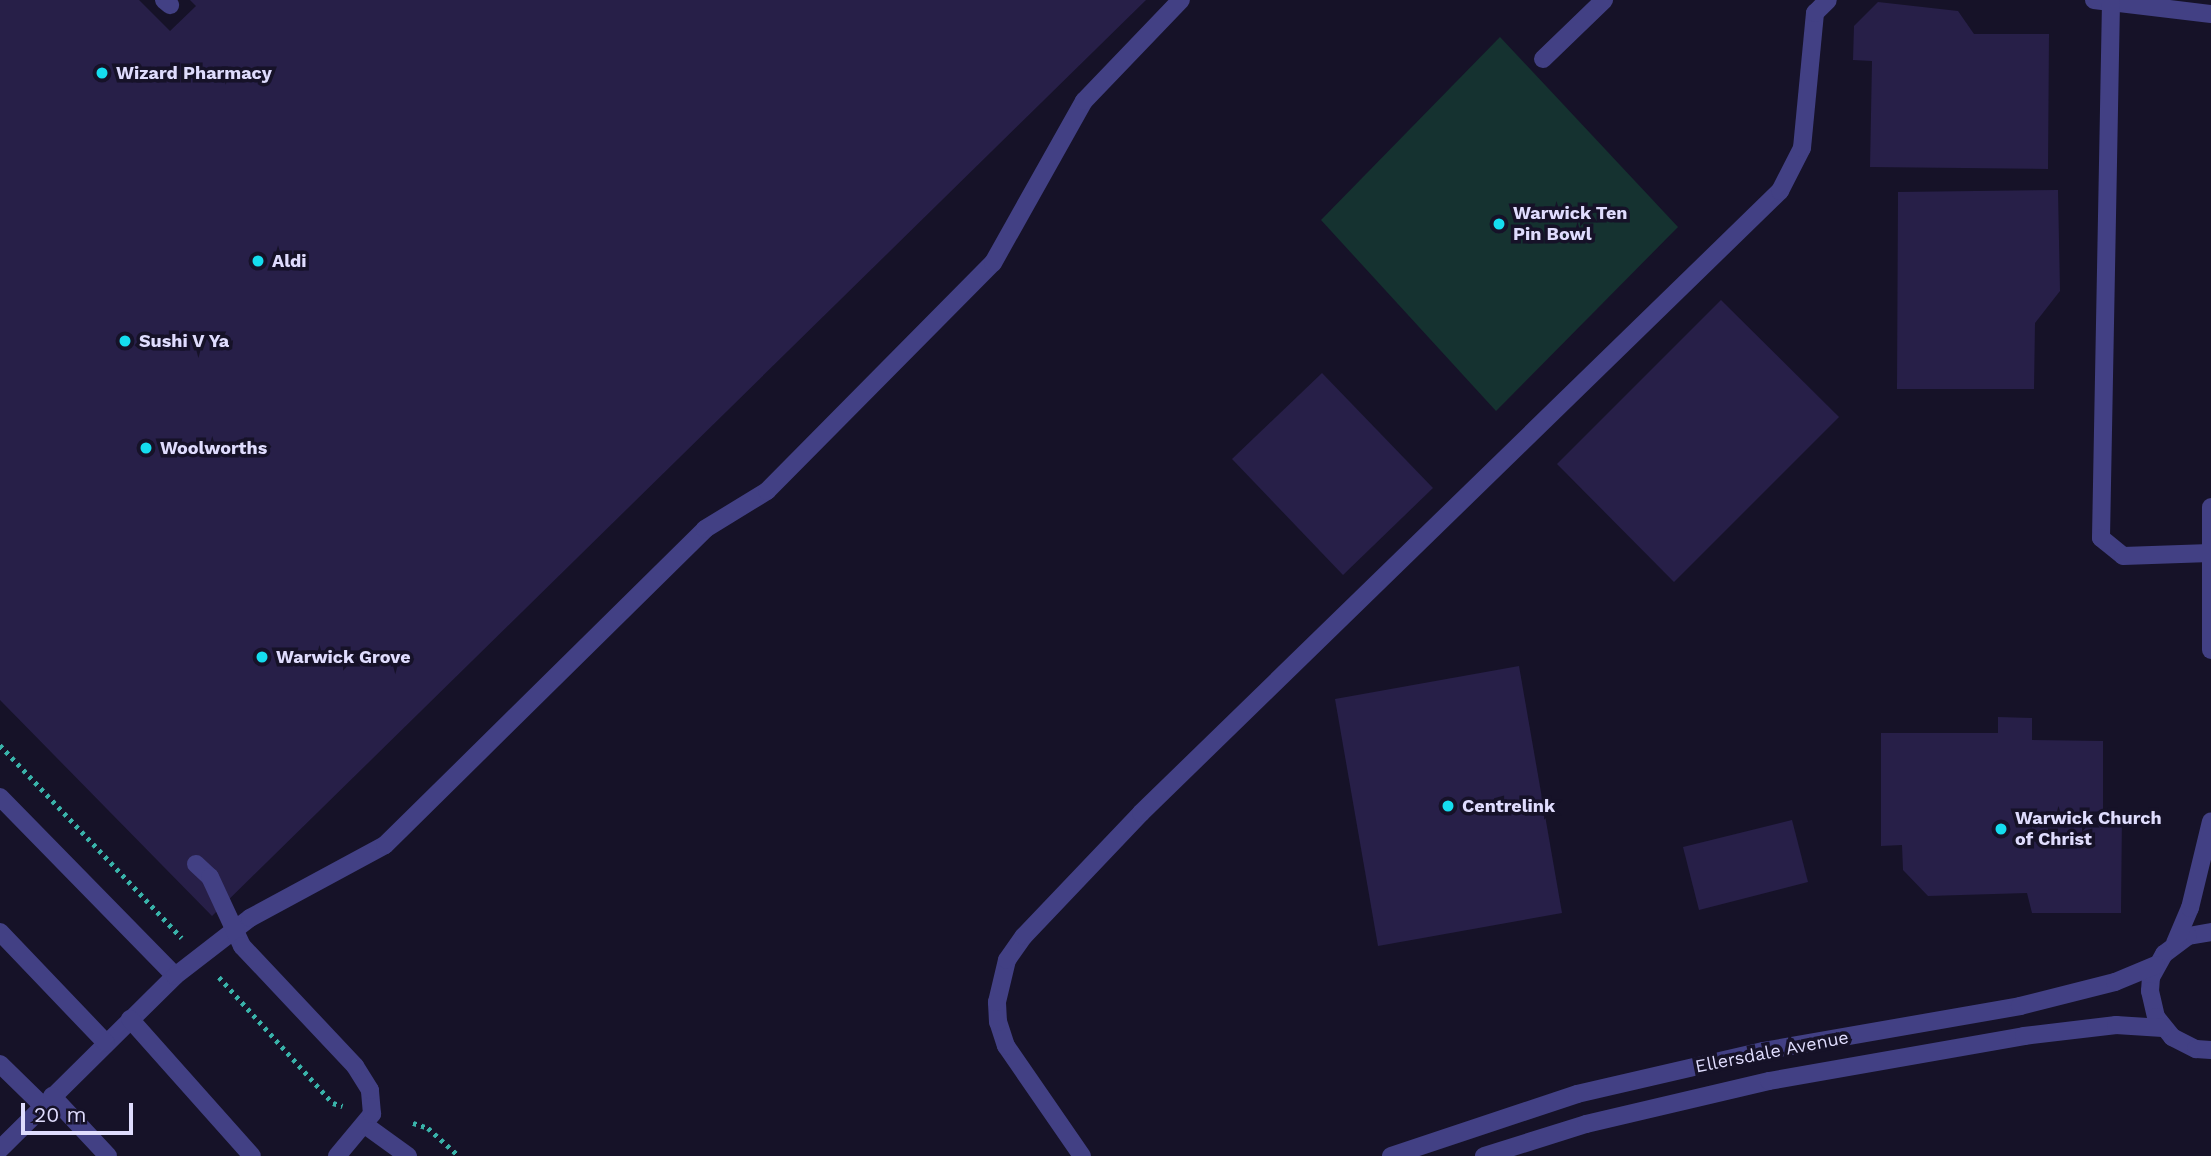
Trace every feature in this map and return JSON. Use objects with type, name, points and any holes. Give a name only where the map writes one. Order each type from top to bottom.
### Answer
[{"type":"street","points":[[0,1149],[175,976],[250,918],[385,845],[705,529],[767,491],[993,263],[1084,101],[1181,0]]},
{"type":"street","points":[[1543,59],[1604,0]]},
{"type":"street","points":[[1082,1156],[1006,1046],[998,1022],[997,1002],[1007,960],[1024,936],[1141,813],[1780,191],[1802,148],[1815,13],[1828,0]]},
{"type":"street","points":[[2210,553],[2123,556],[2101,538],[2102,1],[2211,13]]},
{"type":"street","points":[[2211,508],[2211,650]]},
{"type":"street","points":[[0,797],[175,976]]},
{"type":"street","points":[[2175,943],[2190,908],[2211,821]]},
{"type":"street","points":[[196,864],[210,877],[242,946],[355,1066],[370,1090],[373,1105],[365,1125],[337,1156]]},
{"type":"street","points":[[0,932],[106,1043]]},
{"type":"street","points":[[2175,943],[2188,936],[2211,932]]},
{"type":"street","name":"Ellersdale Avenue","points":[[1391,1156],[1577,1094],[1763,1051],[2020,1006],[2115,982],[2156,965],[2175,943]]},
{"type":"street","points":[[2156,965],[2150,991],[2151,1004],[2163,1028]]},
{"type":"street","points":[[130,1019],[252,1156]]},
{"type":"street","name":"Ellersdale Avenue","points":[[1483,1156],[1586,1124],[1769,1081],[2024,1036],[2116,1025],[2163,1028],[2183,1044],[2211,1050]]},
{"type":"street","points":[[0,1064],[48,1101],[108,1156]]},
{"type":"street","points":[[365,1125],[408,1156]]},
{"type":"path","points":[[0,745],[333,1103]]},
{"type":"green space","name":"Warwick Ten Pin Bowl","points":[[1500,37],[1678,227],[1496,411],[1321,220]]},
{"type":"building","name":"Warwick Grove","points":[[0,0],[139,0],[170,31],[196,6],[190,0],[1146,0],[212,916],[0,700]]},
{"type":"building","points":[[1878,2],[1958,11],[1974,34],[2049,34],[2048,169],[1870,167],[1872,61],[1853,60],[1854,26]]},
{"type":"building","points":[[2058,190],[2060,291],[2035,323],[2034,389],[1897,389],[1898,192]]},
{"type":"building","points":[[1721,300],[1839,417],[1674,582],[1557,464]]},
{"type":"building","points":[[1322,373],[1433,488],[1343,575],[1232,459]]},
{"type":"building","name":"Centrelink","points":[[1519,666],[1562,913],[1378,946],[1335,699]]},
{"type":"building","name":"Warwick Church of Christ","points":[[1998,717],[2032,718],[2032,740],[2103,741],[2103,813],[2122,813],[2121,913],[2032,913],[2027,893],[1928,896],[1903,870],[1902,845],[1881,846],[1881,733],[1998,733]]},
{"type":"building","points":[[1792,820],[1808,882],[1699,910],[1683,847]]},
{"type":"place","name":"Wizard Pharmacy","points":[[102,73]]},
{"type":"place","name":"Warwick Ten Pin Bowl","points":[[1499,224]]},
{"type":"place","name":"Aldi","points":[[258,261]]},
{"type":"place","name":"Sushi V Ya","points":[[125,341]]},
{"type":"place","name":"Woolworths","points":[[146,448]]},
{"type":"place","name":"Warwick Grove","points":[[262,657]]},
{"type":"place","name":"Centrelink","points":[[1448,806]]},
{"type":"place","name":"Warwick Church of Christ","points":[[2001,829]]}]
